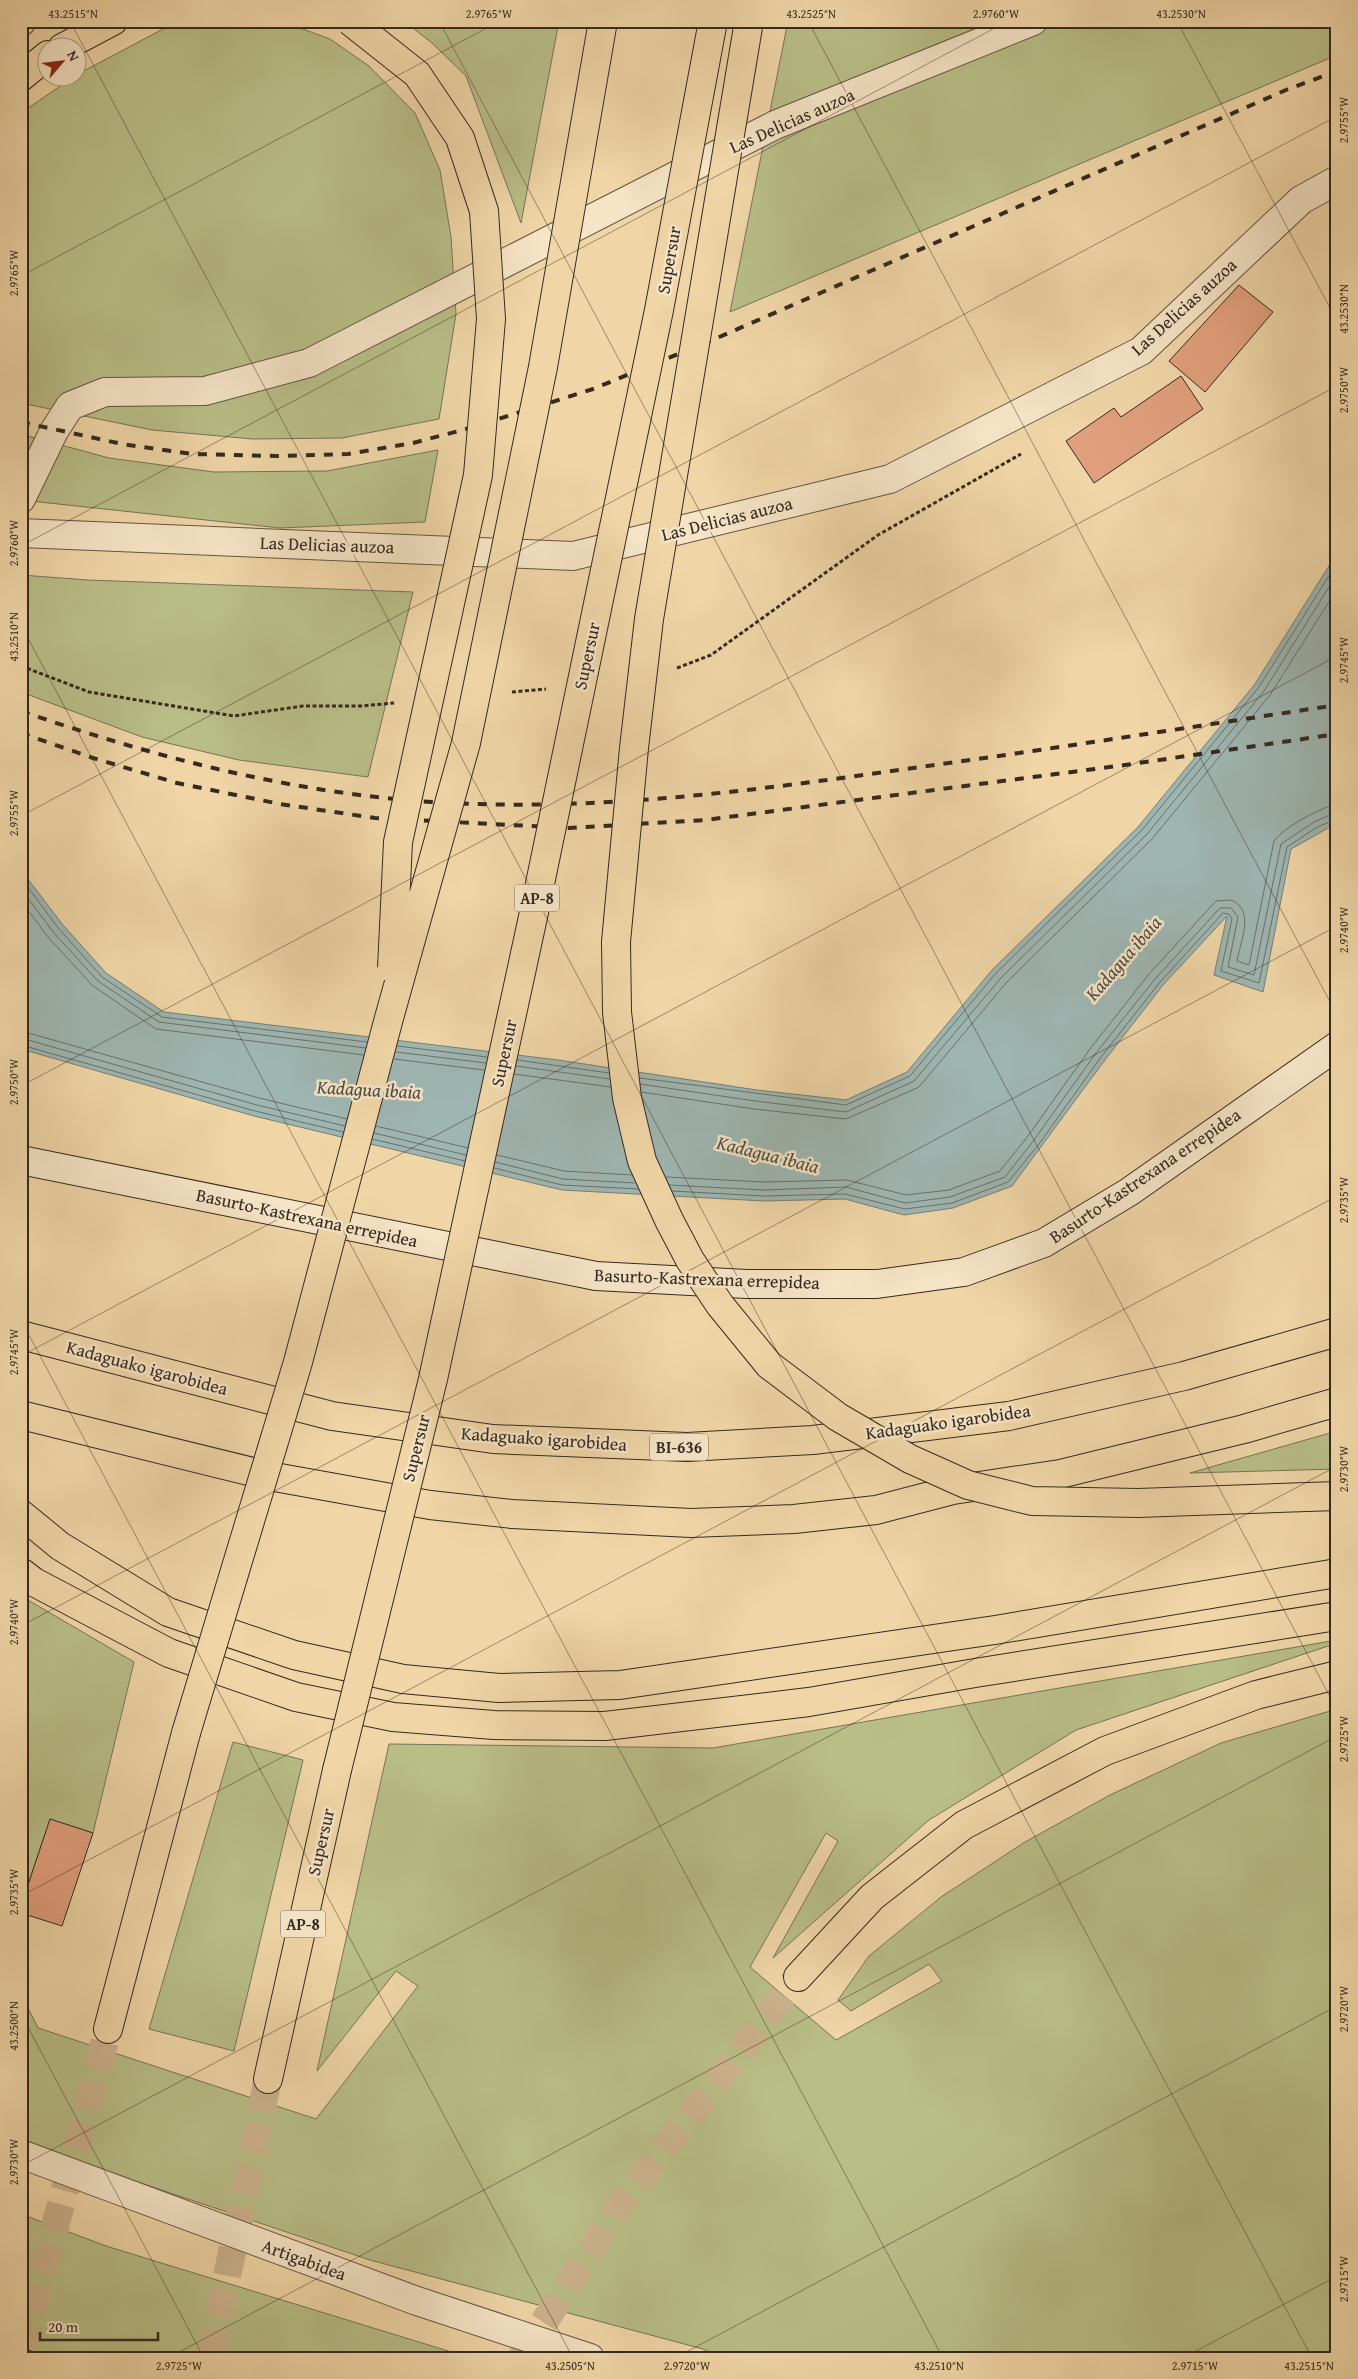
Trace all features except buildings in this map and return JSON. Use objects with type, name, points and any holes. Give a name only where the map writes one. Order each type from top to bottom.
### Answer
[{"type":"highway","points":[[81,38],[113,21]]},
{"type":"highway","points":[[350,21],[417,74],[460,138],[484,211],[491,319],[478,475],[398,842],[389,1018]]},
{"type":"highway","points":[[108,2029],[186,1733],[298,1362],[389,1018],[466,743],[543,367],[603,21]]},
{"type":"highway","name":"Supersur","points":[[268,2079],[337,1770],[433,1379],[534,912],[659,310],[713,21]]},
{"type":"highway","points":[[750,21],[649,618],[634,748],[616,942],[617,995],[627,1098],[642,1161],[690,1260],[720,1305],[769,1365],[838,1417],[910,1460],[968,1485],[1032,1501],[1138,1503],[1337,1496]]},
{"type":"highway","points":[[21,77],[38,64]]},
{"type":"highway","name":"Kadaguako igarobidea","points":[[21,1334],[332,1416],[494,1439],[686,1447],[814,1440],[1009,1416],[1184,1376],[1337,1332]]},
{"type":"highway","points":[[21,1416],[269,1476],[430,1505],[512,1514],[690,1522],[794,1519],[876,1510],[953,1490],[1060,1474],[1244,1429],[1337,1402]]},
{"type":"highway","points":[[21,1514],[60,1546],[168,1612],[294,1655],[403,1679],[500,1688],[620,1685],[805,1659],[1337,1574]]},
{"type":"highway","points":[[28,1577],[169,1652],[296,1697],[393,1716],[494,1725],[605,1726],[809,1702],[974,1673],[1337,1616]]},
{"type":"highway","points":[[798,1977],[872,1897],[964,1825],[1105,1752],[1256,1695],[1337,1675]]},
{"type":"street","name":"Las Delicias auzoa","points":[[21,499],[54,431],[70,406],[105,392],[206,391],[309,363],[775,124],[1033,21]]},
{"type":"street","name":"Las Delicias auzoa","points":[[21,533],[573,556],[890,479],[1141,351],[1301,200],[1337,180]]},
{"type":"street","name":"Basurto-Kastrexana errepidea","points":[[21,1160],[596,1276],[747,1284],[877,1284],[964,1272],[1044,1244],[1128,1192],[1337,1046]]},
{"type":"street","name":"Artigabidea","points":[[21,2154],[417,2300],[590,2358]]},
{"type":"path","points":[[21,2349],[51,2358]]},
{"type":"green space","points":[[222,21],[281,21],[330,39],[369,66],[415,113],[440,170],[451,237],[456,314],[439,419],[342,438],[253,439],[152,430],[21,403],[21,113],[57,88],[88,88],[88,69],[163,29]]},
{"type":"green space","points":[[404,21],[559,21],[521,223],[466,76],[432,43]]},
{"type":"green space","points":[[788,21],[1337,21],[1337,55],[730,312]]},
{"type":"green space","points":[[21,434],[109,458],[214,472],[327,471],[438,450],[425,522],[280,528],[21,500]]},
{"type":"green space","points":[[21,575],[88,580],[413,592],[368,777],[239,760],[142,737],[21,692]]},
{"type":"green space","points":[[1337,1431],[1337,1469],[1190,1473]]},
{"type":"green space","points":[[21,1596],[134,1662],[93,1833],[50,1819],[21,1906]]},
{"type":"green space","points":[[1337,1640],[1337,1643],[1076,1730],[929,1820],[773,1958],[838,1841],[826,1833],[750,1967],[836,2040],[942,1981],[929,1964],[851,2011],[838,2000],[869,1956],[941,1897],[1025,1842],[1110,1795],[1221,1743],[1337,1709],[1337,2358],[722,2358],[703,2349],[370,2260],[51,2153],[21,2137],[21,1994],[38,2028],[316,2119],[418,1986],[396,1971],[317,2071],[389,1744],[713,1748]]},
{"type":"green space","points":[[233,1742],[303,1760],[234,2051],[149,2029]]},
{"type":"green space","points":[[21,2214],[106,2246],[471,2358],[21,2358]]},
{"type":"water","name":"Kadagua ibaia","points":[[1337,553],[1337,823],[1291,849],[1263,992],[1214,975],[1227,916],[1163,985],[1012,1186],[953,1208],[904,1215],[845,1199],[764,1201],[562,1190],[254,1116],[21,1049],[21,870],[63,925],[106,973],[164,1012],[558,1060],[757,1090],[846,1100],[907,1072],[992,970],[1138,827],[1255,684]]},
{"type":"tunnel","points":[[521,2358],[619,2206],[798,1977]]},
{"type":"tunnel","points":[[21,2353],[108,2029]]},
{"type":"tunnel","points":[[210,2358],[268,2079]]},
{"type":"railway","points":[[21,422],[122,444],[192,454],[276,456],[348,454],[413,443],[470,428],[593,389],[717,338],[1286,90],[1337,71]]},
{"type":"railway","points":[[21,711],[172,758],[275,781],[379,797],[432,802],[549,804],[666,798],[783,786],[1337,705]]},
{"type":"railway","points":[[21,733],[93,758],[177,783],[280,804],[375,818],[569,828],[705,820],[1125,765],[1337,734]]}]
